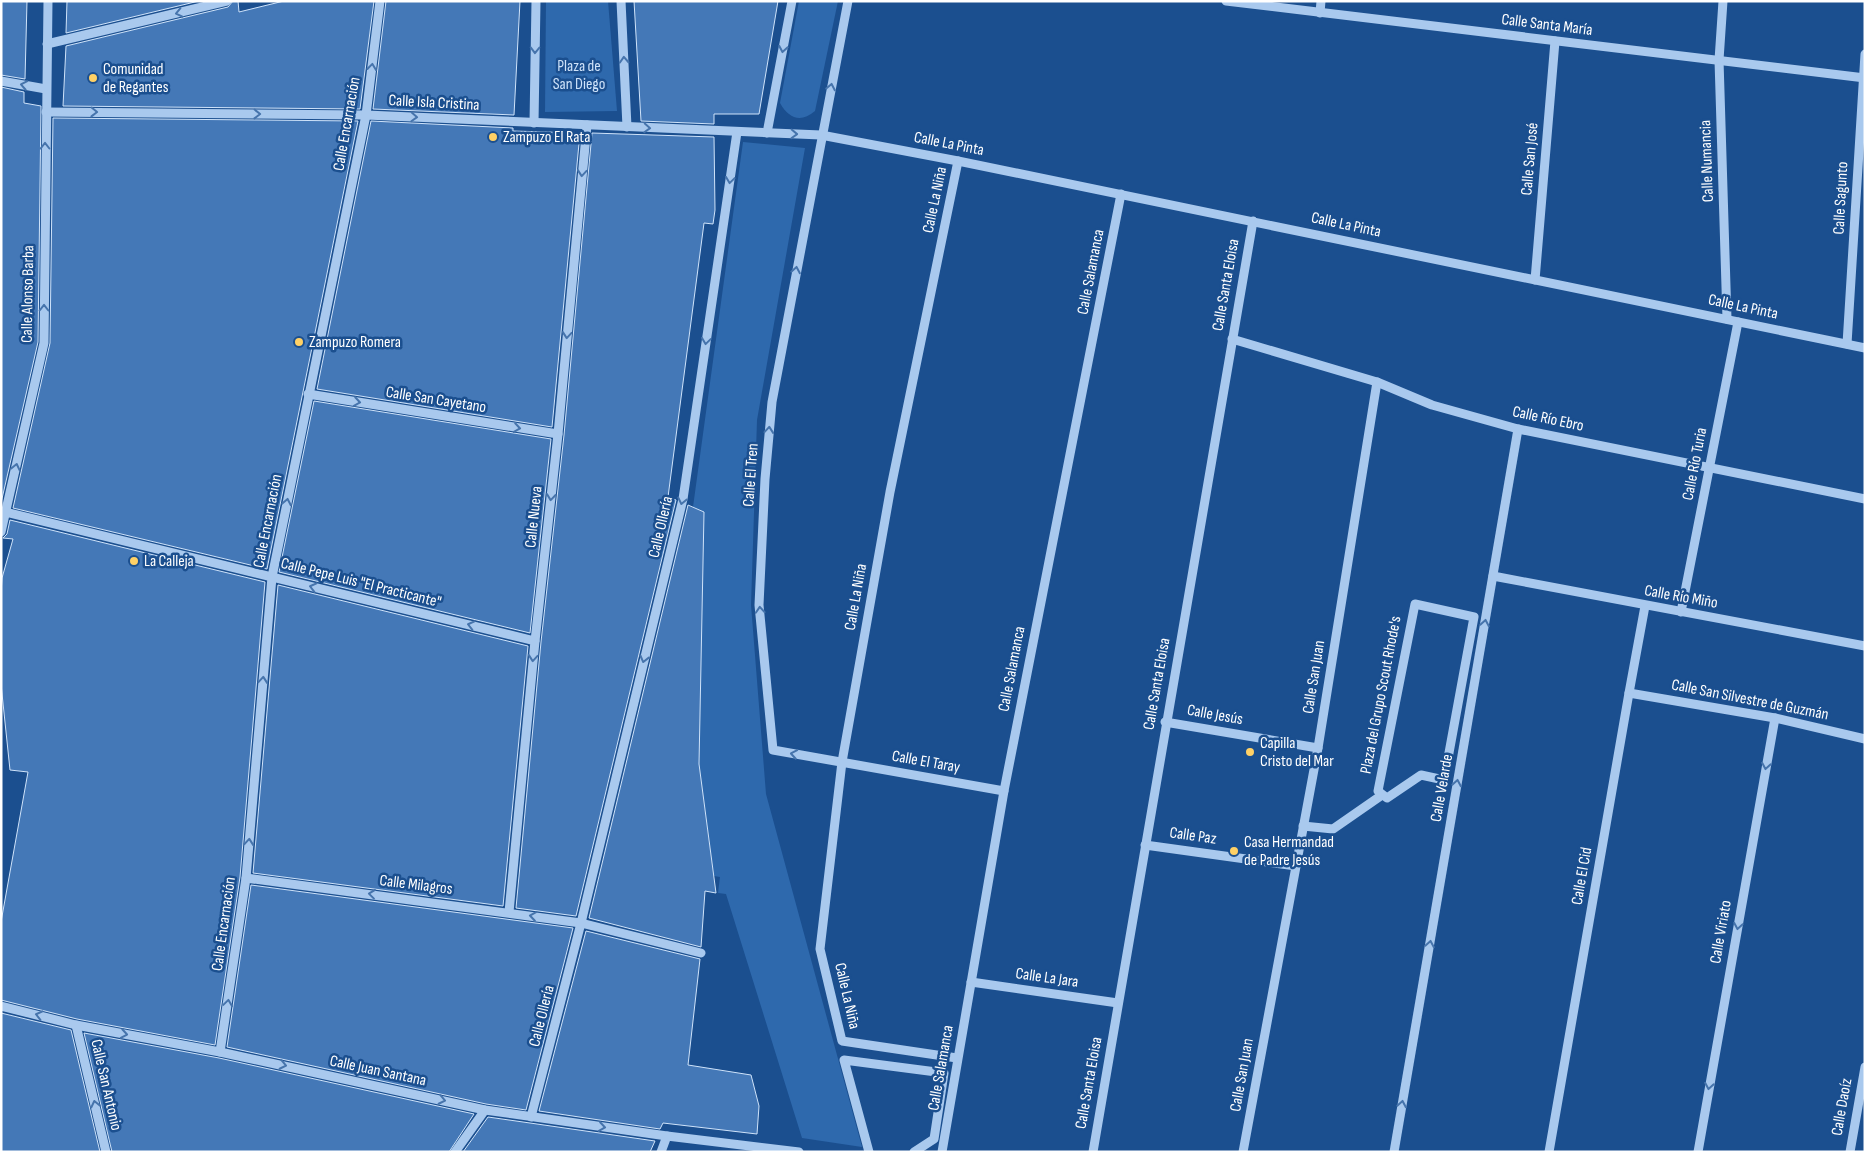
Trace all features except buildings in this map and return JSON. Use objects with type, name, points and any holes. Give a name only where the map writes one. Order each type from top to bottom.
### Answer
[{"type":"street","name":"Calle Alonso Barba","points":[[1,532],[44,344],[48,1]]},
{"type":"street","points":[[47,44],[227,1]]},
{"type":"street","name":"Calle Encarnación","points":[[220,1052],[246,878],[272,577],[366,115],[380,1]]},
{"type":"street","points":[[534,123],[536,1]]},
{"type":"street","points":[[622,1],[627,127]]},
{"type":"street","points":[[767,133],[792,1]]},
{"type":"street","points":[[821,135],[848,1]]},
{"type":"street","name":"Calle Santa María","points":[[1226,1],[1864,78]]},
{"type":"street","points":[[1320,13],[1321,1]]},
{"type":"street","name":"Calle Numancia","points":[[1723,1],[1719,60],[1727,319]]},
{"type":"street","name":"Calle San José","points":[[1535,280],[1556,41]]},
{"type":"street","name":"Calle Sagunto","points":[[1847,344],[1865,54]]},
{"type":"street","points":[[1,81],[46,89]]},
{"type":"street","name":"Calle Isla Cristina","points":[[46,112],[366,115],[821,135]]},
{"type":"street","name":"Calle Nueva","points":[[509,912],[535,641],[558,434],[587,125]]},
{"type":"street","name":"Calle Ollería","points":[[531,1117],[581,923],[683,499],[737,132]]},
{"type":"street","name":"Calle La Pinta","points":[[821,135],[1121,194],[1865,348]]},
{"type":"street","name":"Calle El Tren","points":[[821,135],[772,402],[765,480],[759,605],[773,750],[842,762]]},
{"type":"street","name":"Calle La Niña","points":[[957,1058],[842,1041],[820,949],[842,762],[890,492],[958,161]]},
{"type":"street","name":"Calle Salamanca","points":[[942,1152],[1004,791],[1121,194]]},
{"type":"street","name":"Calle Santa Eloisa","points":[[1093,1152],[1146,845],[1165,722],[1253,222]]},
{"type":"street","name":"Calle Río Turia","points":[[1681,612],[1738,322]]},
{"type":"street","name":"Calle Río Ebro","points":[[1232,339],[1377,382],[1432,405],[1518,428],[1865,499]]},
{"type":"street","name":"Calle San Juan","points":[[1243,1152],[1318,748],[1377,382]]},
{"type":"street","name":"Calle San Cayetano","points":[[308,394],[558,434]]},
{"type":"street","name":"Calle Velarde","points":[[1394,1152],[1518,428]]},
{"type":"street","name":"Calle Pepe Luis \"El Practicante\"","points":[[5,512],[535,641]]},
{"type":"street","name":"Calle Río Miño","points":[[1493,576],[1865,646]]},
{"type":"street","name":"Plaza del Grupo Scout Rhode's","points":[[1415,604],[1474,617],[1444,780],[1421,775],[1387,798],[1382,795],[1378,792],[1415,604]]},
{"type":"street","name":"Calle El Cid","points":[[1549,1152],[1645,606]]},
{"type":"street","name":"Calle San Silvestre de Guzmán","points":[[1629,693],[1775,718],[1865,739]]},
{"type":"street","name":"Calle Viriato","points":[[1698,1152],[1775,718]]},
{"type":"street","name":"Calle Jesús","points":[[1165,722],[1318,748]]},
{"type":"street","name":"Calle El Taray","points":[[842,762],[1004,791]]},
{"type":"street","points":[[1303,826],[1333,829],[1382,795]]},
{"type":"street","name":"Calle Paz","points":[[1146,845],[1296,866]]},
{"type":"street","name":"Calle Milagros","points":[[246,878],[581,923]]},
{"type":"street","points":[[581,923],[701,953]]},
{"type":"street","name":"Calle La Jara","points":[[971,982],[1118,1003]]},
{"type":"street","name":"Calle Juan Santana","points":[[1,1006],[76,1025],[220,1052],[485,1110],[667,1136],[799,1152]]},
{"type":"street","name":"Calle San Antonio","points":[[76,1025],[106,1152]]},
{"type":"street","points":[[869,1152],[844,1060],[944,1073],[934,1140],[914,1152]]},
{"type":"street","name":"Calle Daoíz","points":[[1850,1152],[1865,1067]]},
{"type":"street","points":[[455,1152],[485,1110]]},
{"type":"street","points":[[661,1152],[667,1136]]},
{"type":"green space","name":"Plaza de San Diego","points":[[546,1],[608,1],[617,111],[545,112]]},
{"type":"green space","points":[[799,1],[838,1],[815,111],[805,117],[796,118],[787,113],[780,103]]},
{"type":"green space","points":[[743,142],[805,148],[757,420],[751,605],[766,794],[862,1147],[802,1138],[726,894],[718,893],[720,877],[714,876],[699,764],[704,512],[693,507]]},
{"type":"place","name":"Comunidad de Regantes","points":[[93,78]]},
{"type":"place","name":"Zampuzo El Rata","points":[[493,137]]},
{"type":"place","name":"Zampuzo Romera","points":[[299,342]]},
{"type":"place","name":"La Calleja","points":[[134,561]]},
{"type":"place","name":"Capilla Cristo del Mar","points":[[1250,752]]},
{"type":"place","name":"Casa Hermandad de Padre Jesús","points":[[1234,851]]}]
